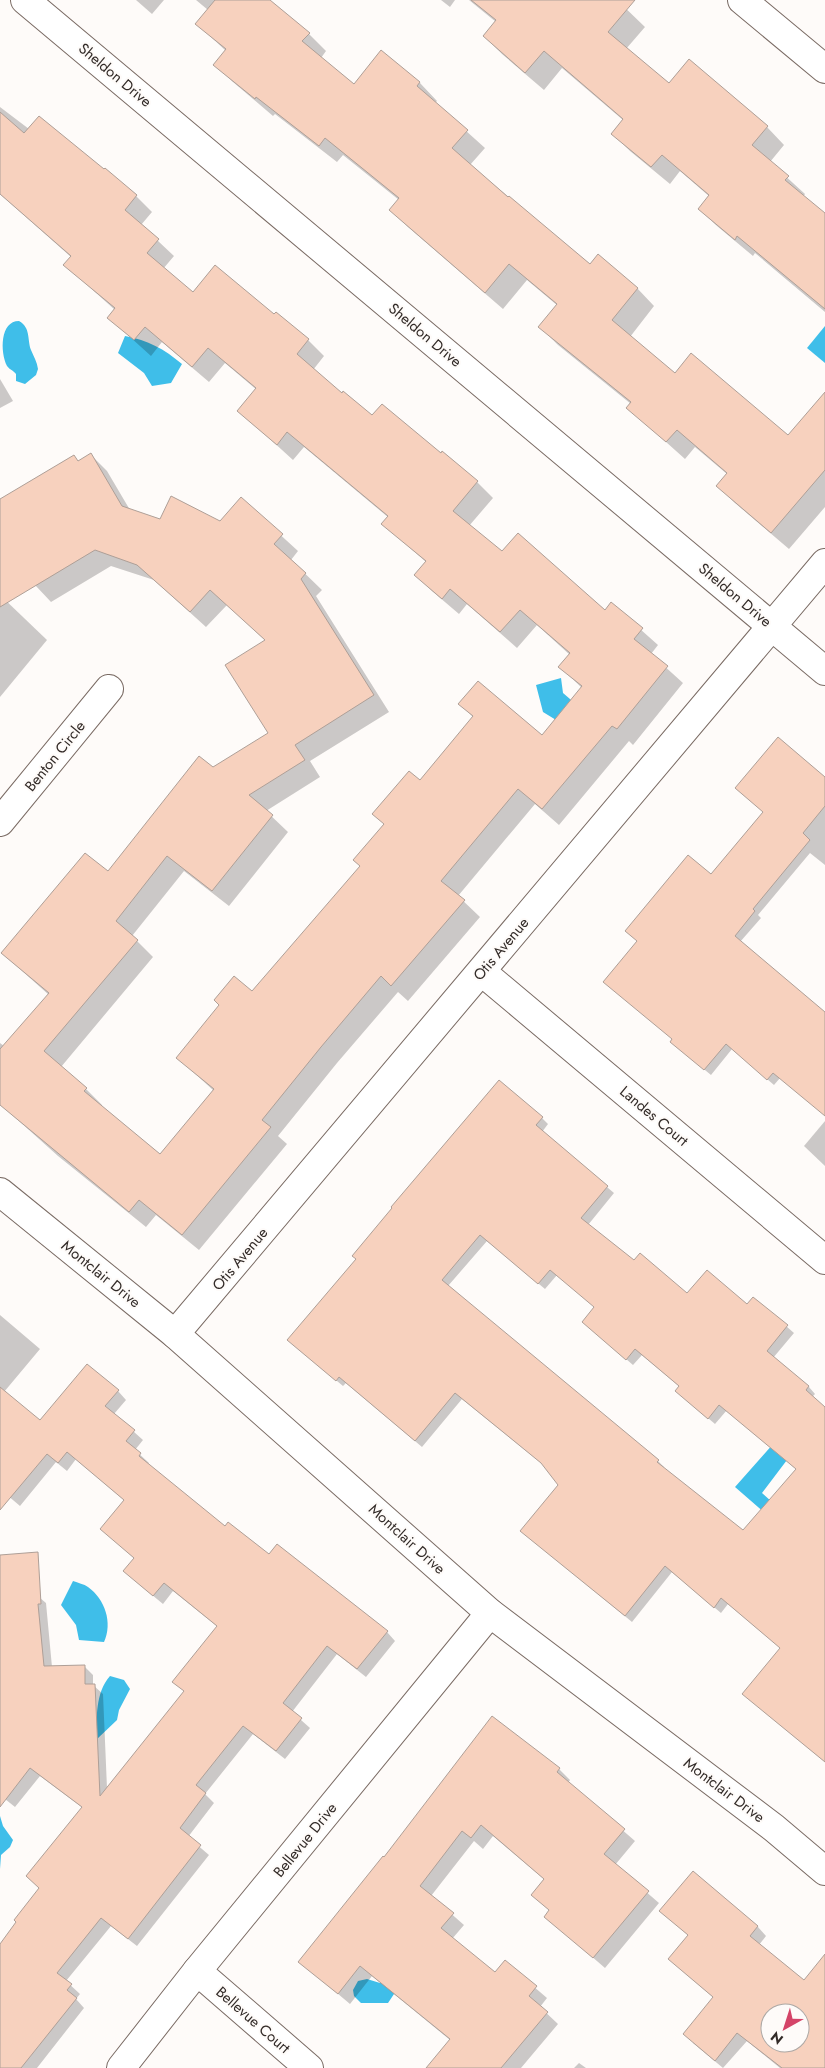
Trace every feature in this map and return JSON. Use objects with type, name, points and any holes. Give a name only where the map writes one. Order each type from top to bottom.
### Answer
[{"type":"street","name":"Sheldon Drive","points":[[25,0],[825,671]]},
{"type":"street","points":[[742,0],[825,69]]},
{"type":"street","name":"Otis Avenue","points":[[176,1334],[825,563]]},
{"type":"street","name":"Benton Circle","points":[[0,822],[109,689]]},
{"type":"street","name":"Landes Court","points":[[482,972],[825,1260]]},
{"type":"street","name":"Montclair Drive","points":[[0,1192],[176,1334],[490,1613],[774,1828],[825,1871]]},
{"type":"street","name":"Bellevue Drive","points":[[121,2068],[197,1971],[490,1613]]},
{"type":"street","name":"Bellevue Court","points":[[197,1971],[309,2068]]},
{"type":"water","points":[[19,321],[27,330],[31,350],[38,369],[36,375],[25,384],[16,381],[16,374],[7,366],[3,353],[3,338],[8,326],[13,322]]},
{"type":"water","points":[[825,326],[825,363],[807,348]]},
{"type":"water","points":[[125,336],[155,346],[182,364],[171,383],[152,386],[144,373],[118,353]]},
{"type":"water","points":[[561,678],[563,693],[584,711],[574,731],[543,712],[536,685]]},
{"type":"water","points":[[774,1443],[790,1456],[762,1493],[782,1511],[774,1521],[735,1487]]},
{"type":"water","points":[[73,1581],[88,1587],[103,1605],[108,1627],[104,1642],[79,1640],[76,1625],[61,1605]]},
{"type":"water","points":[[110,1676],[124,1680],[130,1689],[119,1710],[117,1720],[96,1740],[99,1698]]},
{"type":"water","points":[[0,1816],[3,1826],[13,1840],[10,1847],[1,1855],[0,1869]]},
{"type":"water","points":[[388,1976],[396,1991],[388,2003],[361,2003],[354,1996],[353,1990],[358,1981],[367,1979],[380,1983]]},
{"type":"building","points":[[215,0],[270,0],[310,33],[302,41],[354,84],[381,50],[420,82],[417,86],[468,130],[452,148],[590,264],[598,254],[638,288],[612,320],[675,373],[691,353],[788,435],[825,392],[825,470],[771,533],[716,486],[727,473],[677,430],[666,442],[626,408],[631,402],[538,327],[557,304],[509,264],[485,293],[389,210],[399,198],[325,138],[319,146],[256,97],[255,99],[213,65],[226,49],[195,24]]},
{"type":"building","points":[[471,0],[635,0],[608,32],[669,83],[689,59],[768,126],[752,145],[789,176],[785,180],[825,213],[825,309],[737,236],[735,240],[698,209],[709,195],[662,155],[651,167],[611,134],[623,119],[544,51],[525,73],[483,36],[496,20]]},
{"type":"building","points":[[0,112],[24,133],[39,116],[105,168],[137,195],[125,210],[159,239],[147,253],[193,292],[215,265],[274,314],[276,312],[309,339],[297,354],[342,393],[343,391],[372,415],[382,404],[478,481],[453,511],[502,551],[518,533],[605,610],[611,602],[643,628],[634,639],[668,666],[617,729],[612,726],[542,809],[518,789],[441,881],[465,900],[391,986],[381,976],[321,1047],[262,1120],[271,1127],[182,1235],[139,1200],[129,1212],[0,1105],[0,1049],[49,993],[1,953],[85,853],[108,871],[199,756],[213,767],[268,733],[225,665],[265,640],[210,590],[190,612],[137,565],[95,550],[0,607],[0,499],[74,455],[78,461],[91,453],[122,506],[160,519],[171,496],[220,521],[241,497],[283,534],[274,544],[306,573],[301,579],[374,695],[295,745],[305,760],[249,795],[273,815],[212,891],[167,856],[116,921],[138,940],[44,1051],[87,1088],[84,1091],[160,1154],[214,1089],[176,1058],[219,1005],[214,1000],[234,976],[252,991],[360,866],[353,860],[384,824],[372,814],[409,771],[420,780],[473,716],[458,704],[478,681],[542,735],[582,686],[558,667],[570,653],[520,610],[500,632],[450,589],[442,599],[414,575],[426,561],[381,524],[388,516],[287,432],[277,445],[237,411],[256,388],[208,348],[192,367],[145,327],[134,340],[107,318],[115,308],[63,265],[71,256],[0,194]]},
{"type":"building","points":[[778,737],[825,777],[825,806],[803,833],[810,840],[753,909],[755,911],[735,936],[825,1012],[825,1116],[773,1073],[767,1080],[726,1044],[704,1070],[670,1042],[672,1039],[603,982],[637,941],[625,931],[688,855],[711,874],[763,812],[735,788]]},
{"type":"building","points":[[499,1080],[543,1117],[536,1125],[608,1186],[581,1218],[634,1260],[640,1253],[687,1293],[707,1270],[747,1304],[753,1297],[788,1325],[767,1351],[809,1386],[806,1390],[825,1407],[825,1762],[742,1694],[780,1648],[721,1598],[714,1608],[665,1566],[625,1616],[520,1531],[558,1485],[541,1463],[455,1393],[415,1441],[339,1377],[336,1381],[287,1340],[356,1259],[352,1256]],"holes":[[[480,1235],[538,1284],[550,1270],[594,1307],[582,1322],[626,1360],[635,1349],[679,1386],[675,1391],[708,1419],[719,1405],[796,1469],[743,1530],[657,1462],[659,1460],[442,1280]]]},
{"type":"building","points":[[87,1364],[119,1390],[105,1406],[135,1430],[126,1441],[141,1453],[139,1456],[225,1526],[228,1522],[269,1554],[277,1544],[388,1631],[357,1669],[327,1646],[283,1703],[302,1718],[276,1751],[243,1726],[196,1785],[206,1793],[180,1828],[201,1845],[128,1939],[101,1918],[57,1973],[72,1984],[67,1990],[77,1998],[21,2068],[0,2068],[0,1944],[16,1922],[14,1920],[39,1888],[26,1876],[82,1807],[30,1768],[0,1807],[0,1555],[38,1552],[41,1604],[38,1604],[44,1666],[85,1665],[85,1684],[95,1684],[100,1796],[184,1691],[172,1682],[217,1626],[164,1583],[153,1596],[123,1571],[134,1558],[100,1529],[124,1500],[67,1452],[58,1463],[47,1454],[0,1510],[0,1387],[40,1420]]},
{"type":"building","points":[[492,1716],[560,1768],[557,1772],[625,1829],[604,1854],[649,1891],[593,1958],[544,1917],[549,1910],[531,1895],[544,1879],[481,1825],[471,1838],[462,1831],[420,1886],[454,1913],[441,1928],[495,1972],[505,1960],[537,1986],[529,1996],[548,2012],[501,2068],[426,2068],[450,2039],[360,1966],[338,1994],[298,1962],[384,1857]]},
{"type":"building","points":[[693,1871],[758,1926],[750,1936],[804,1980],[825,1954],[825,2068],[782,2068],[763,2053],[810,2053],[810,2003],[760,2003],[760,2051],[737,2033],[715,2061],[683,2034],[713,1997],[668,1959],[688,1935],[659,1911]]}]
